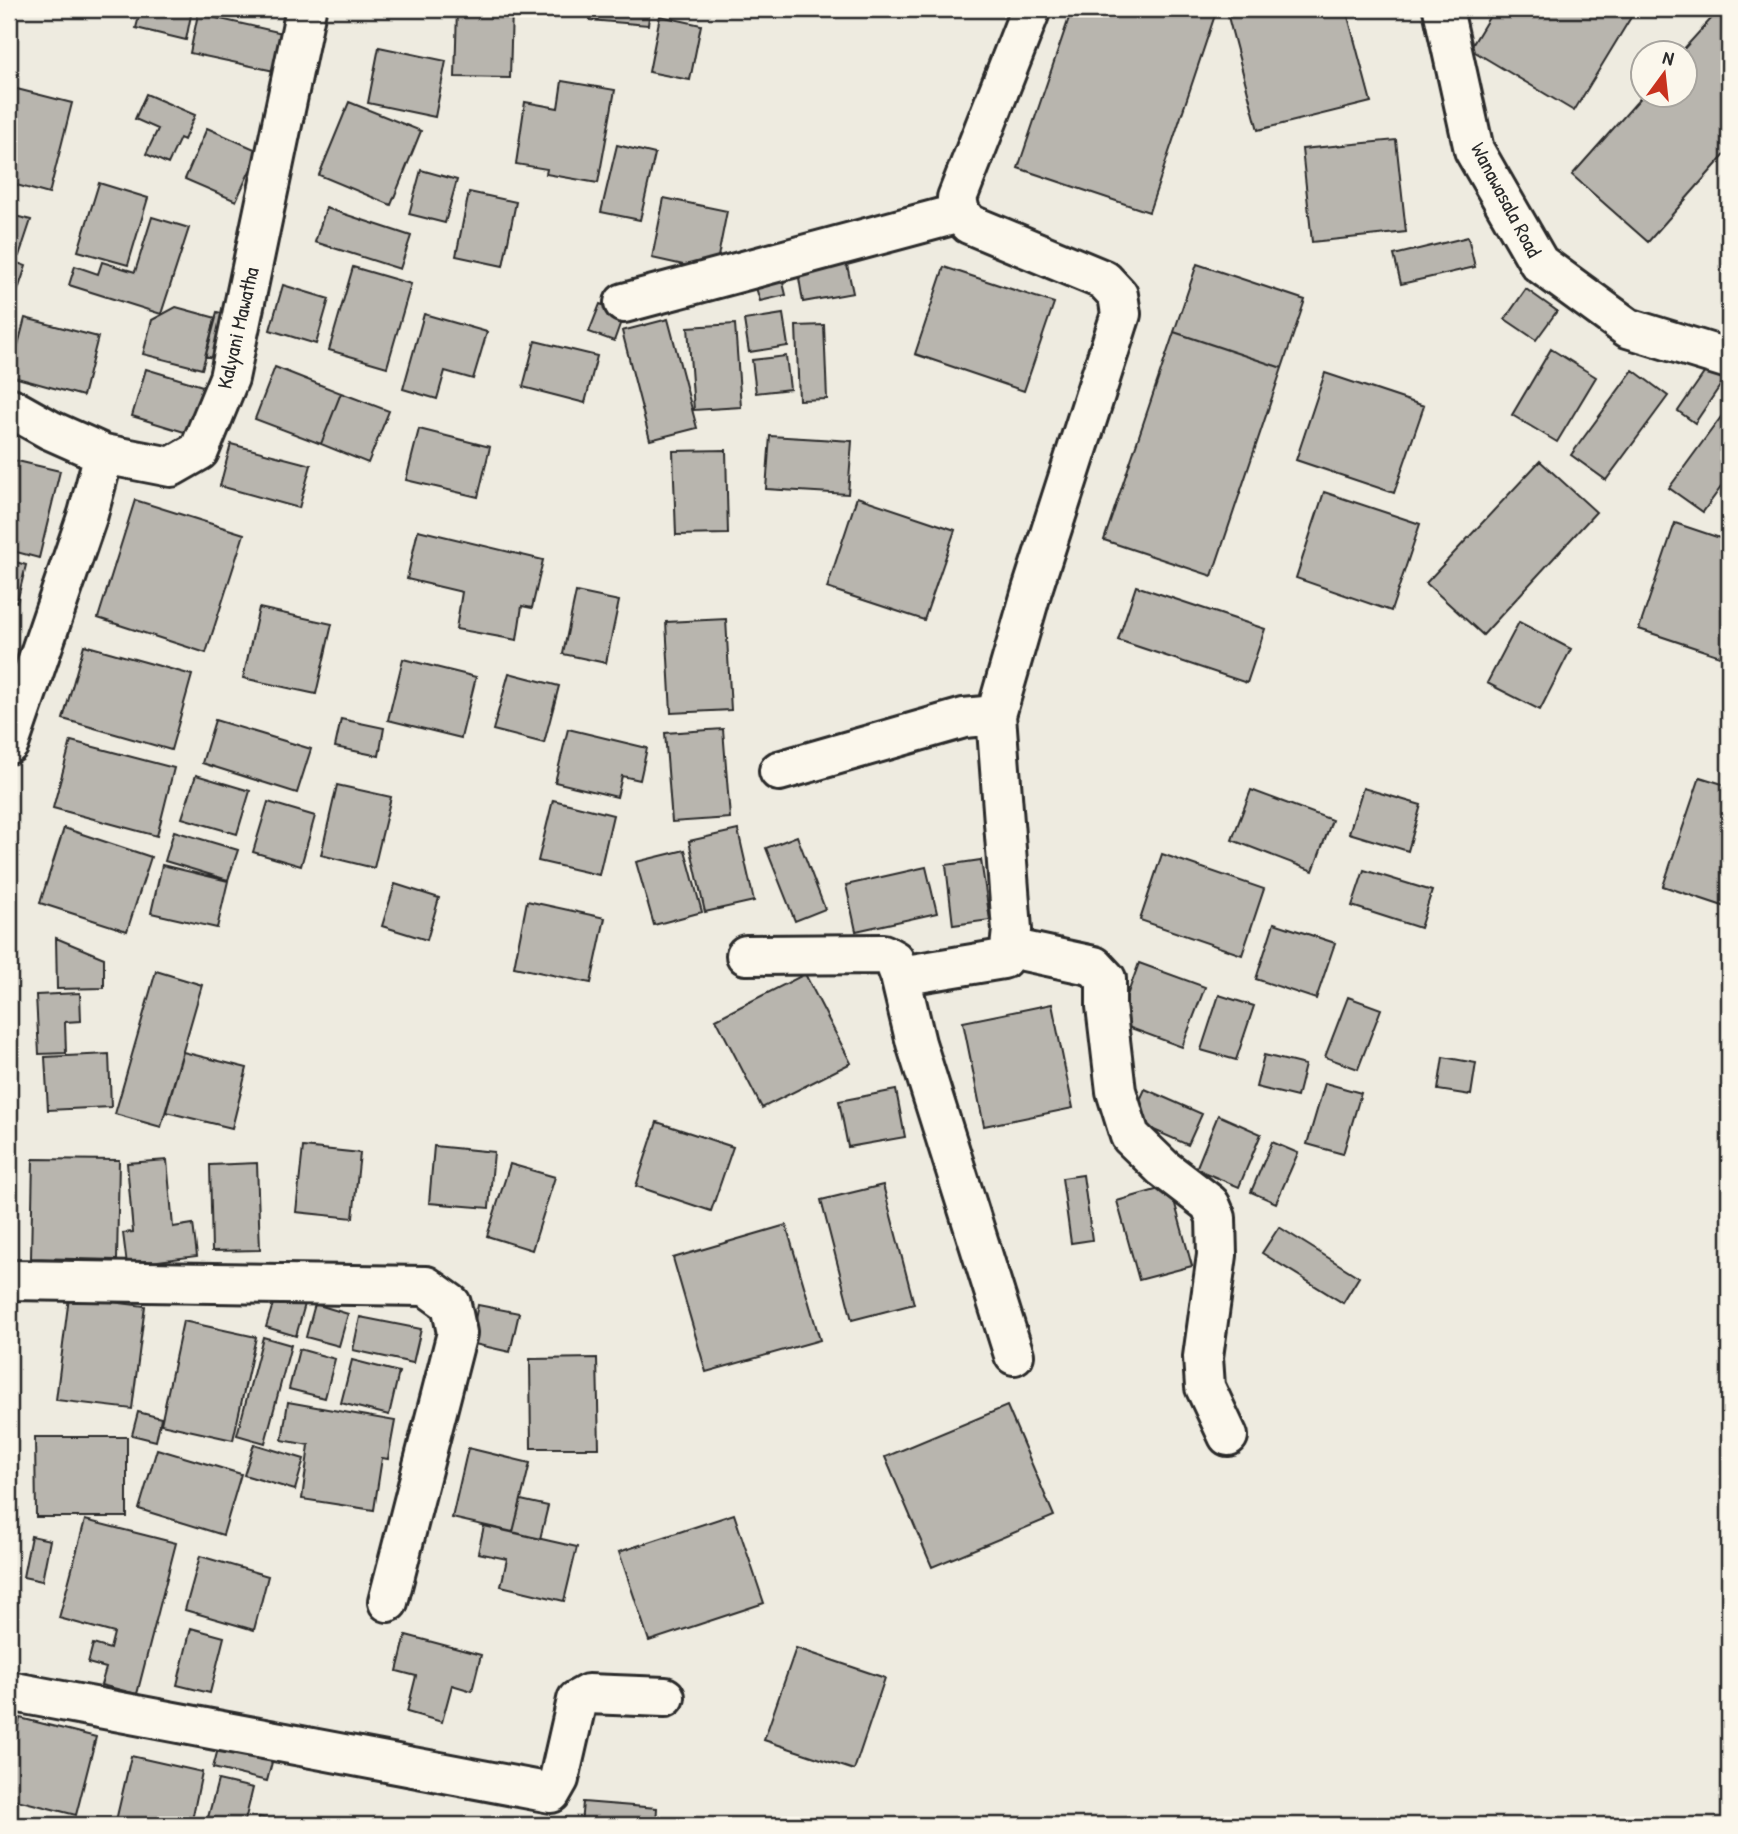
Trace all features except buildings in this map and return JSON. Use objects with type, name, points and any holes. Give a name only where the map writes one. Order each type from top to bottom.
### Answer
[{"type":"street","name":"Kalyani Mawatha","points":[[9,407],[50,430],[104,454],[172,467],[199,452],[229,378],[306,9]]},
{"type":"street","points":[[900,976],[1003,959],[1010,948],[1012,930],[996,715],[1032,590],[1121,314],[1118,295],[1104,280],[969,223],[960,213],[957,198],[1031,9]]},
{"type":"street","name":"Wanawasala Road","points":[[1443,9],[1474,150],[1539,263],[1628,328],[1729,359]]},
{"type":"street","points":[[624,303],[960,213]]},
{"type":"street","points":[[9,744],[88,514],[104,454]]},
{"type":"street","points":[[779,771],[964,718],[996,715]]},
{"type":"street","points":[[1010,948],[1094,966],[1106,979],[1106,1006],[1116,1091],[1129,1136],[1163,1168],[1210,1204],[1216,1219],[1217,1255],[1203,1357],[1205,1387],[1228,1436]]},
{"type":"street","points":[[746,955],[883,954],[894,960],[916,1043],[1014,1356]]},
{"type":"street","points":[[9,1280],[426,1286],[451,1304],[457,1333],[388,1602]]},
{"type":"street","points":[[9,1691],[551,1793],[559,1779],[577,1700],[588,1694],[665,1698]]}]
